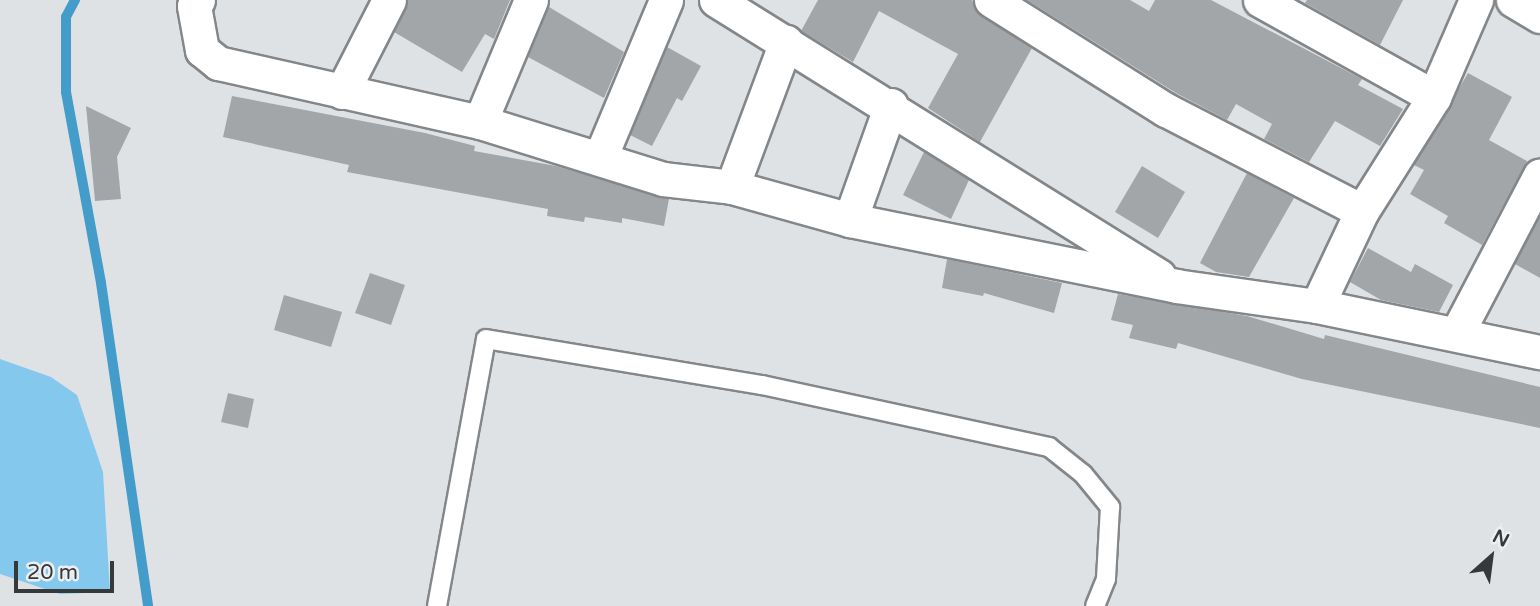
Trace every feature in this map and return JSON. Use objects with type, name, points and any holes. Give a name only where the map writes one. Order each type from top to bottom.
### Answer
[{"type":"street","points":[[198,0],[194,5],[202,50],[218,63],[480,122],[663,179],[732,187],[850,220],[1176,286],[1317,306],[1540,352]]},
{"type":"street","points":[[342,92],[389,0]]},
{"type":"street","points":[[480,122],[531,0]]},
{"type":"street","points":[[600,158],[666,0]]},
{"type":"street","points":[[716,0],[891,105],[1176,286]]},
{"type":"street","points":[[991,0],[1166,110],[1362,211]]},
{"type":"street","points":[[1260,0],[1434,97]]},
{"type":"street","points":[[1317,306],[1362,211],[1434,97],[1475,0]]},
{"type":"street","points":[[1513,0],[1540,16]]},
{"type":"street","points":[[732,187],[786,43]]},
{"type":"street","points":[[850,220],[891,105]]},
{"type":"street","points":[[1457,333],[1540,175]]},
{"type":"lane","points":[[437,606],[486,339],[762,385],[1049,447],[1083,474],[1110,507],[1106,579],[1095,606]]},
{"type":"shaded area","points":[[0,359],[51,377],[77,395],[103,472],[110,592],[60,594],[0,574]]},
{"type":"building","points":[[408,0],[510,0],[494,39],[485,34],[462,72],[394,32]]},
{"type":"building","points":[[818,0],[972,0],[981,16],[1032,48],[980,142],[928,108],[958,54],[879,11],[853,62],[801,31]]},
{"type":"building","points":[[1027,0],[1130,0],[1149,11],[1155,0],[1211,0],[1362,79],[1358,85],[1403,109],[1380,146],[1335,121],[1309,162],[1264,139],[1272,124],[1236,104],[1227,120],[1176,93]]},
{"type":"building","points":[[1307,0],[1403,0],[1380,45],[1305,3]]},
{"type":"building","points":[[549,7],[624,52],[604,98],[528,57]]},
{"type":"building","points":[[667,47],[701,66],[682,101],[677,98],[652,146],[630,135]]},
{"type":"building","points":[[1468,73],[1512,97],[1489,140],[1527,161],[1482,245],[1444,223],[1448,216],[1410,194],[1424,170],[1414,165]]},
{"type":"building","points":[[232,96],[425,133],[475,146],[474,151],[556,166],[669,199],[664,226],[622,218],[622,223],[585,217],[584,222],[547,216],[548,209],[347,172],[349,165],[223,137]]},
{"type":"building","points":[[86,106],[131,128],[117,157],[121,199],[95,201]]},
{"type":"building","points":[[924,152],[969,180],[951,219],[903,195]]},
{"type":"building","points":[[1142,166],[1185,192],[1158,238],[1115,212]]},
{"type":"building","points":[[1247,173],[1294,198],[1249,277],[1216,272],[1200,263]]},
{"type":"building","points":[[1540,216],[1540,278],[1515,264]]},
{"type":"building","points":[[1368,248],[1411,272],[1415,264],[1453,285],[1439,312],[1381,300],[1350,282]]},
{"type":"building","points":[[947,259],[1062,283],[1054,313],[984,293],[983,296],[942,288]]},
{"type":"building","points":[[370,273],[405,285],[391,325],[355,313]]},
{"type":"building","points":[[1118,294],[1247,316],[1324,339],[1325,335],[1540,387],[1540,428],[1302,379],[1178,343],[1176,349],[1129,338],[1133,325],[1111,320]]},
{"type":"building","points":[[284,295],[342,312],[331,347],[274,330]]},
{"type":"building","points":[[228,393],[254,399],[248,428],[221,422]]},
{"type":"waterway","points":[[75,0],[66,17],[66,92],[101,283],[148,606]]}]
